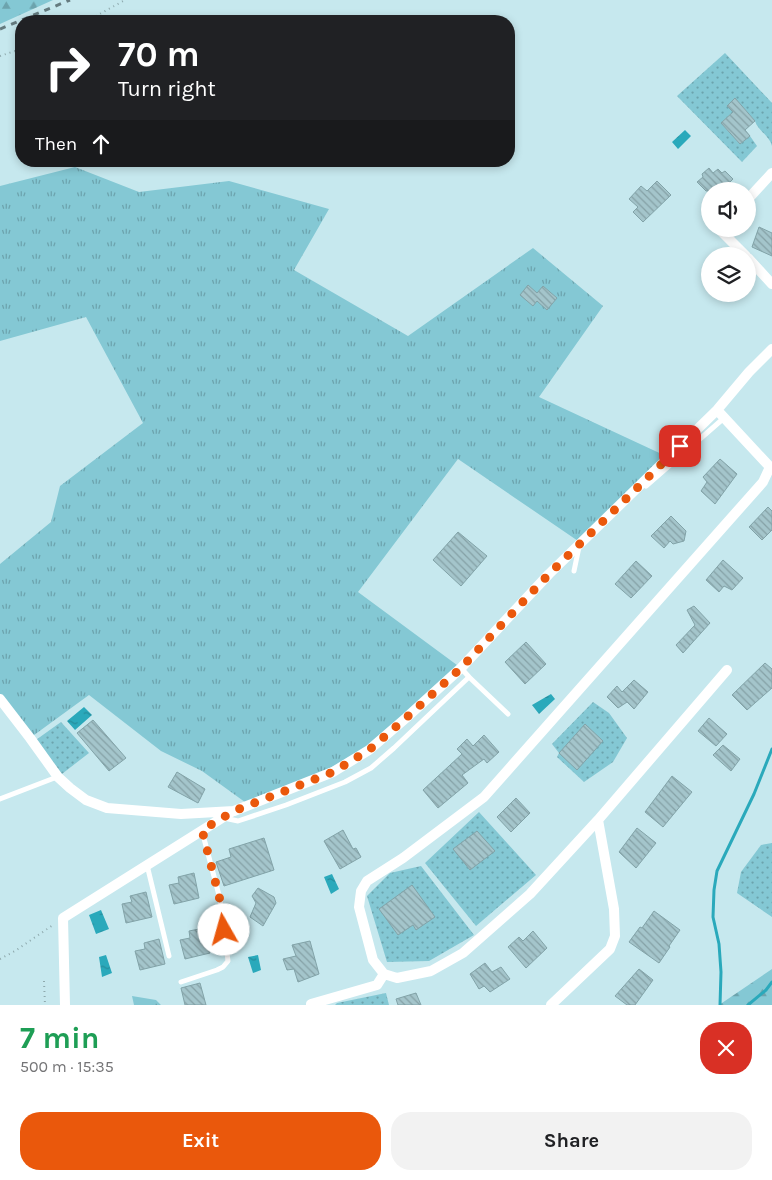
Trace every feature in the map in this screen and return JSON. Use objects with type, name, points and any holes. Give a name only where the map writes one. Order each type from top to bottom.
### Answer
[{"type":"street","points":[[756,190],[772,173]]},
{"type":"street","points":[[727,237],[736,247]]},
{"type":"street","points":[[756,267],[772,284]]},
{"type":"street","points":[[64,1005],[63,918],[234,811],[333,772],[369,750],[461,668],[580,543],[720,414],[749,372],[772,349]]},
{"type":"street","points":[[720,414],[771,468],[763,482],[484,797],[404,858],[367,882],[361,891],[359,907],[373,960],[384,974],[397,978],[431,971],[463,952],[530,894],[598,820],[726,670]]},
{"type":"street","points":[[0,699],[58,777],[86,800],[107,808],[181,814],[234,811]]},
{"type":"street","points":[[551,1005],[610,949],[614,936],[614,909],[598,820]]},
{"type":"street","points":[[311,1004],[377,985],[384,974]]},
{"type":"lane","points":[[574,571],[580,543]]},
{"type":"lane","points":[[461,668],[508,714]]},
{"type":"lane","points":[[223,818],[238,821],[278,808],[345,782],[371,768],[469,677]]},
{"type":"lane","points":[[0,799],[58,777]]},
{"type":"lane","points":[[181,982],[217,970],[228,961],[220,900],[202,830]]},
{"type":"lane","points":[[147,865],[169,956]]},
{"type":"path","points":[[98,15],[125,0]]},
{"type":"path","points":[[0,56],[15,51]]},
{"type":"path","points":[[0,959],[63,918]]},
{"type":"path","points":[[44,980],[45,1005]]},
{"type":"green space","points":[[0,0],[53,0],[20,15],[15,15],[15,17],[0,24]]},
{"type":"green space","points":[[725,53],[772,103],[772,146],[769,139],[735,98],[727,106],[733,112],[721,123],[740,144],[750,136],[757,146],[742,162],[677,96]]},
{"type":"green space","points":[[75,167],[139,192],[229,181],[329,209],[294,270],[408,336],[533,248],[603,306],[539,397],[668,457],[581,543],[458,459],[358,592],[461,668],[369,750],[249,805],[202,771],[161,751],[89,695],[30,738],[0,699],[0,564],[51,522],[60,486],[143,423],[86,317],[0,341],[0,186]]},
{"type":"green space","points":[[593,702],[609,713],[627,738],[613,762],[584,782],[557,757],[559,753],[552,744]]},
{"type":"green space","points":[[61,722],[89,753],[58,777],[33,742]]},
{"type":"green space","points":[[479,812],[536,875],[476,926],[425,863]]},
{"type":"green space","points":[[772,843],[772,917],[737,893],[741,872],[761,845]]},
{"type":"green space","points":[[421,866],[474,935],[429,961],[387,962],[367,896],[390,873]]},
{"type":"green space","points":[[772,969],[772,1005],[719,1005]]},
{"type":"green space","points":[[386,993],[389,1005],[335,1005],[337,1003]]},
{"type":"green space","points":[[132,996],[156,1000],[161,1005],[134,1005]]},
{"type":"water","points":[[685,130],[691,136],[678,149],[672,142]]},
{"type":"water","points":[[551,694],[555,699],[539,714],[532,705]]},
{"type":"water","points":[[84,707],[92,715],[75,730],[67,721]]},
{"type":"water","points":[[332,874],[339,889],[331,894],[324,877]]},
{"type":"water","points":[[101,910],[109,929],[96,934],[89,915]]},
{"type":"water","points":[[106,955],[112,973],[102,977],[99,957]]},
{"type":"water","points":[[258,955],[261,970],[253,973],[248,957]]},
{"type":"building","points":[[735,98],[755,121],[745,130],[750,136],[740,144],[721,123],[733,112],[727,106]]},
{"type":"building","points":[[709,168],[713,173],[718,169],[722,173],[725,171],[733,179],[730,182],[701,182],[701,186],[697,182],[703,177],[702,174]]},
{"type":"building","points":[[657,181],[671,195],[643,222],[633,212],[638,207],[629,199],[641,186],[647,191]]},
{"type":"building","points":[[759,227],[772,233],[772,256],[756,249],[756,247],[752,247]]},
{"type":"building","points":[[528,285],[537,293],[543,286],[557,298],[547,310],[537,301],[533,306],[520,295]]},
{"type":"building","points":[[720,459],[737,474],[715,504],[701,491],[707,482],[703,477]]},
{"type":"building","points":[[768,507],[772,511],[772,530],[762,540],[749,527]]},
{"type":"building","points":[[671,516],[686,531],[684,541],[673,544],[670,541],[664,548],[651,536]]},
{"type":"building","points":[[458,532],[487,556],[461,586],[433,560]]},
{"type":"building","points":[[723,560],[743,578],[732,590],[724,586],[719,592],[706,580]]},
{"type":"building","points":[[636,561],[652,576],[631,598],[615,584]]},
{"type":"building","points":[[694,606],[710,623],[683,653],[676,645],[695,625],[687,610]]},
{"type":"building","points":[[526,642],[546,664],[525,684],[505,662]]},
{"type":"building","points":[[765,663],[772,669],[772,688],[747,710],[732,695]]},
{"type":"building","points":[[634,680],[648,692],[634,709],[627,702],[618,708],[607,697],[617,686],[622,692]]},
{"type":"building","points":[[709,718],[727,734],[716,746],[698,731]]},
{"type":"building","points":[[93,720],[126,758],[109,771],[77,733]]},
{"type":"building","points":[[585,724],[603,741],[577,770],[559,753]]},
{"type":"building","points":[[484,735],[499,752],[487,763],[484,759],[462,775],[468,783],[438,808],[423,790],[462,754],[457,749],[467,739],[473,746]]},
{"type":"building","points":[[723,745],[740,759],[731,771],[713,755]]},
{"type":"building","points":[[177,772],[205,789],[198,803],[168,787]]},
{"type":"building","points":[[672,776],[692,792],[663,827],[645,812]]},
{"type":"building","points":[[516,798],[530,813],[511,832],[497,817]]},
{"type":"building","points":[[637,828],[656,843],[636,868],[619,852]]},
{"type":"building","points":[[343,830],[353,849],[356,848],[361,857],[340,869],[324,841]]},
{"type":"building","points":[[477,831],[495,851],[470,870],[453,849]]},
{"type":"building","points":[[264,838],[274,870],[224,886],[216,862],[231,857],[229,849]]},
{"type":"building","points":[[194,873],[199,898],[174,904],[169,885],[179,883],[178,877]]},
{"type":"building","points":[[412,885],[435,917],[416,930],[413,925],[398,935],[379,909]]},
{"type":"building","points":[[258,888],[274,897],[276,903],[263,926],[250,917],[256,903],[252,896]]},
{"type":"building","points":[[146,892],[152,917],[126,923],[122,904],[132,902],[130,896]]},
{"type":"building","points":[[654,911],[680,930],[659,963],[629,942]]},
{"type":"building","points":[[204,928],[210,953],[185,959],[180,940],[190,938],[189,931]]},
{"type":"building","points":[[533,931],[547,948],[526,968],[508,947],[519,937],[523,941]]},
{"type":"building","points":[[159,939],[165,964],[140,970],[135,951],[145,949],[144,943]]},
{"type":"building","points":[[310,941],[319,974],[298,982],[294,969],[287,970],[283,959],[296,956],[292,945]]},
{"type":"building","points":[[485,963],[492,972],[501,967],[510,979],[490,992],[484,986],[479,989],[470,974]]},
{"type":"building","points":[[639,969],[653,980],[635,1005],[627,1005],[615,996]]},
{"type":"building","points":[[200,983],[206,1005],[185,1005],[181,988]]},
{"type":"building","points":[[416,993],[421,1005],[398,1005],[396,999]]},
{"type":"waterway","points":[[720,1005],[721,972],[719,944],[713,917],[717,871],[754,794],[772,749]]},
{"type":"waterway","points":[[748,1005],[766,990],[772,982]]},
{"type":"railway","points":[[34,15],[70,0]]},
{"type":"railway","points":[[0,29],[15,23]]},
{"type":"route","points":[[224,930],[220,900],[202,830],[234,811],[333,772],[369,750],[461,668],[549,574],[680,446]]}]
